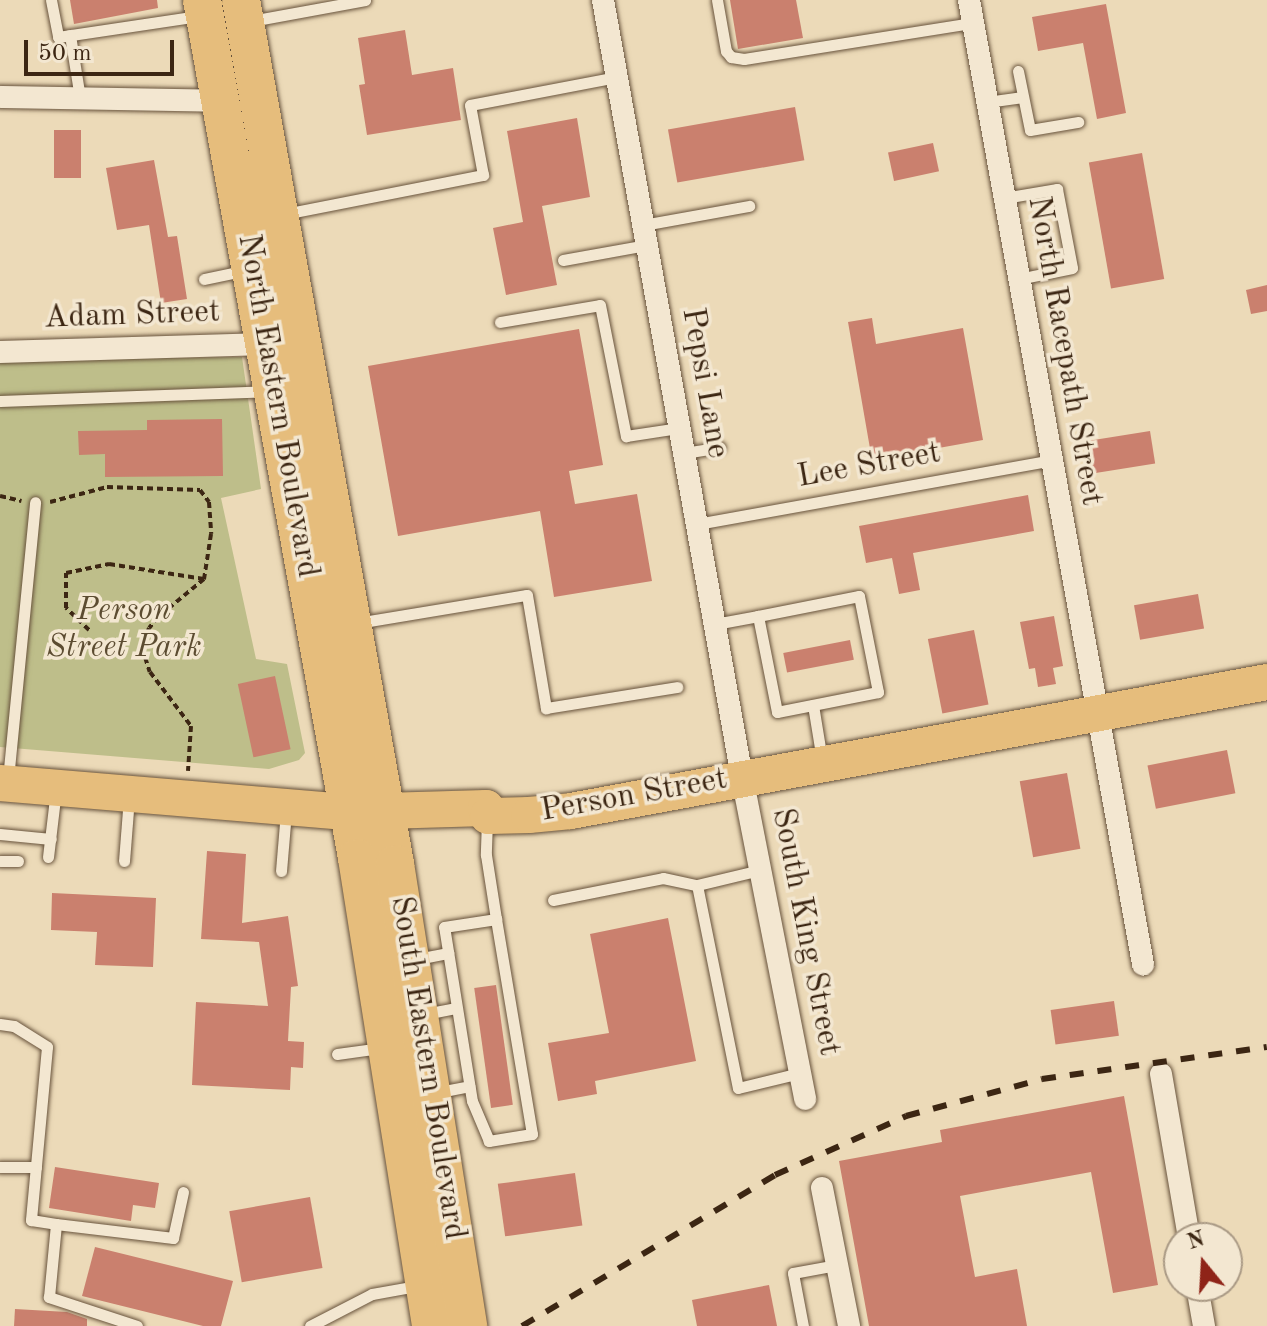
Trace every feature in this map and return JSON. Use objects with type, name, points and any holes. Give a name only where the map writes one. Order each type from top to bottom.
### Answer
[{"type":"highway","name":"North Eastern Boulevard","points":[[203,7],[274,391],[368,812]]},
{"type":"highway","name":"North Eastern Boulevard","points":[[243,11],[353,624],[368,812]]},
{"type":"highway","name":"South Eastern Boulevard","points":[[368,812],[411,960],[468,1326]]},
{"type":"highway","name":"South Eastern Boulevard","points":[[368,812],[387,1047],[431,1326]]},
{"type":"main road","name":"Person Street","points":[[4,783],[368,812],[486,808],[488,816],[571,811],[822,762],[1267,682]]},
{"type":"street","name":"Pepsi Lane","points":[[603,0],[742,777]]},
{"type":"street","name":"North Racepath Street","points":[[969,0],[1143,964]]},
{"type":"street","points":[[0,97],[221,101]]},
{"type":"street","name":"Adam Street","points":[[0,352],[266,344]]},
{"type":"street","name":"South King Street","points":[[742,777],[805,1099]]},
{"type":"street","points":[[1161,1074],[1186,1222]]},
{"type":"street","points":[[822,1188],[849,1326]]},
{"type":"street","points":[[1200,1302],[1204,1326]]},
{"type":"lane","points":[[51,0],[58,37],[203,7]]},
{"type":"lane","points":[[243,11],[365,0]]},
{"type":"lane","points":[[717,0],[726,51],[731,57],[744,59],[972,23]]},
{"type":"lane","points":[[70,35],[80,98]]},
{"type":"lane","points":[[1018,71],[1030,130],[1078,122]]},
{"type":"lane","points":[[280,214],[483,175],[470,105],[617,77]]},
{"type":"lane","points":[[987,102],[1023,97]]},
{"type":"lane","points":[[1004,198],[1057,189],[1072,268],[1019,279]]},
{"type":"lane","points":[[563,260],[749,206]]},
{"type":"lane","points":[[204,279],[252,269]]},
{"type":"lane","points":[[500,322],[600,305],[626,436],[679,428]]},
{"type":"lane","points":[[0,401],[274,391]]},
{"type":"lane","points":[[684,453],[720,447]]},
{"type":"lane","name":"Lee Street","points":[[697,524],[1051,460]]},
{"type":"lane","points":[[4,783],[35,502]]},
{"type":"lane","points":[[353,624],[527,595],[546,708],[677,687]]},
{"type":"lane","points":[[715,624],[859,596],[878,692],[777,712],[758,616]]},
{"type":"lane","points":[[813,705],[822,762]]},
{"type":"lane","points":[[48,857],[57,788]]},
{"type":"lane","points":[[124,861],[130,794]]},
{"type":"lane","points":[[281,871],[287,807]]},
{"type":"lane","points":[[488,816],[486,855],[532,1134],[489,1141],[469,1086],[444,927],[496,919]]},
{"type":"lane","points":[[0,834],[51,839]]},
{"type":"lane","points":[[0,861],[18,861]]},
{"type":"lane","points":[[553,900],[663,878],[697,885],[760,870]]},
{"type":"lane","points":[[697,885],[738,1088],[800,1073]]},
{"type":"lane","points":[[411,960],[448,953]]},
{"type":"lane","points":[[419,1016],[456,1008]]},
{"type":"lane","points":[[0,1024],[14,1026],[47,1047],[31,1220],[173,1238],[183,1192]]},
{"type":"lane","points":[[337,1054],[387,1047]]},
{"type":"lane","points":[[431,1093],[469,1086]]},
{"type":"lane","points":[[0,1167],[36,1167]]},
{"type":"lane","points":[[56,1224],[49,1297],[137,1326]]},
{"type":"lane","points":[[803,1326],[793,1273],[837,1265]]},
{"type":"lane","points":[[310,1326],[372,1294],[424,1284]]},
{"type":"path","points":[[0,496],[35,502],[69,499],[107,487],[200,490],[209,502],[204,579],[158,617],[149,628],[142,648],[150,672],[191,726],[185,799]]},
{"type":"path","points":[[89,630],[66,608],[66,573],[109,564],[204,579]]},
{"type":"green space","name":"Person Street Park","points":[[242,357],[261,489],[221,498],[256,659],[287,664],[305,753],[299,760],[269,769],[0,747],[0,360]]},
{"type":"building","points":[[70,0],[157,0],[158,8],[74,24]]},
{"type":"building","points":[[730,0],[796,0],[803,38],[738,49]]},
{"type":"building","points":[[1106,4],[1126,113],[1097,119],[1083,43],[1038,51],[1032,17]]},
{"type":"building","points":[[405,30],[412,75],[453,68],[461,120],[367,135],[359,85],[365,84],[358,38]]},
{"type":"building","points":[[795,107],[804,160],[677,183],[668,129]]},
{"type":"building","points":[[577,118],[590,197],[542,206],[557,285],[506,295],[493,228],[523,222],[507,131]]},
{"type":"building","points":[[54,130],[81,130],[81,178],[54,178]]},
{"type":"building","points":[[933,143],[939,171],[894,181],[888,153]]},
{"type":"building","points":[[1142,153],[1164,279],[1111,288],[1089,162]]},
{"type":"building","points":[[154,160],[168,237],[177,236],[187,299],[161,303],[149,225],[117,230],[106,168]]},
{"type":"building","points":[[1267,285],[1267,311],[1251,314],[1246,290]]},
{"type":"building","points":[[872,318],[876,344],[963,328],[983,440],[872,460],[848,322]]},
{"type":"building","points":[[579,329],[603,465],[569,471],[575,504],[637,494],[652,581],[554,597],[540,511],[398,536],[368,366]]},
{"type":"building","points":[[222,419],[223,476],[105,477],[105,454],[79,455],[78,431],[147,430],[147,420]]},
{"type":"building","points":[[1150,431],[1155,464],[1091,474],[1086,441]]},
{"type":"building","points":[[1028,495],[1034,531],[913,553],[920,590],[899,594],[892,558],[866,563],[859,526]]},
{"type":"building","points":[[1198,594],[1204,628],[1140,640],[1134,605]]},
{"type":"building","points":[[1054,616],[1063,666],[1053,668],[1056,684],[1038,687],[1035,668],[1029,669],[1020,622]]},
{"type":"building","points":[[974,630],[989,705],[942,714],[928,639]]},
{"type":"building","points":[[850,640],[854,660],[787,673],[783,653]]},
{"type":"building","points":[[275,676],[291,749],[253,757],[238,684]]},
{"type":"building","points":[[1227,750],[1235,793],[1156,809],[1147,765]]},
{"type":"building","points":[[1067,773],[1080,849],[1033,857],[1020,781]]},
{"type":"building","points":[[207,851],[246,854],[242,923],[288,916],[298,986],[291,987],[288,1041],[304,1042],[303,1068],[291,1067],[290,1090],[192,1085],[196,1002],[268,1006],[259,942],[201,939]]},
{"type":"building","points":[[52,893],[156,898],[153,967],[95,965],[97,932],[51,930]]},
{"type":"building","points":[[668,918],[696,1061],[595,1081],[597,1094],[558,1101],[548,1043],[609,1033],[590,934]]},
{"type":"building","points":[[496,985],[513,1105],[491,1108],[474,988]]},
{"type":"building","points":[[1114,1001],[1119,1036],[1055,1045],[1051,1010]]},
{"type":"building","points":[[1124,1096],[1158,1285],[1113,1293],[1091,1172],[960,1196],[975,1277],[1017,1269],[1027,1326],[869,1326],[839,1161],[942,1142],[940,1130]]},
{"type":"building","points":[[55,1167],[159,1183],[155,1208],[133,1205],[131,1221],[49,1208]]},
{"type":"building","points":[[575,1173],[582,1225],[505,1236],[498,1184]]},
{"type":"building","points":[[310,1197],[323,1268],[242,1282],[229,1211]]},
{"type":"building","points":[[95,1247],[233,1281],[221,1326],[203,1326],[82,1296]]},
{"type":"building","points":[[769,1285],[777,1326],[697,1326],[692,1300]]},
{"type":"building","points":[[15,1309],[67,1312],[87,1319],[87,1326],[14,1326]]},
{"type":"railway","points":[[522,1326],[775,1175],[906,1116],[1042,1079],[1267,1047]]}]
